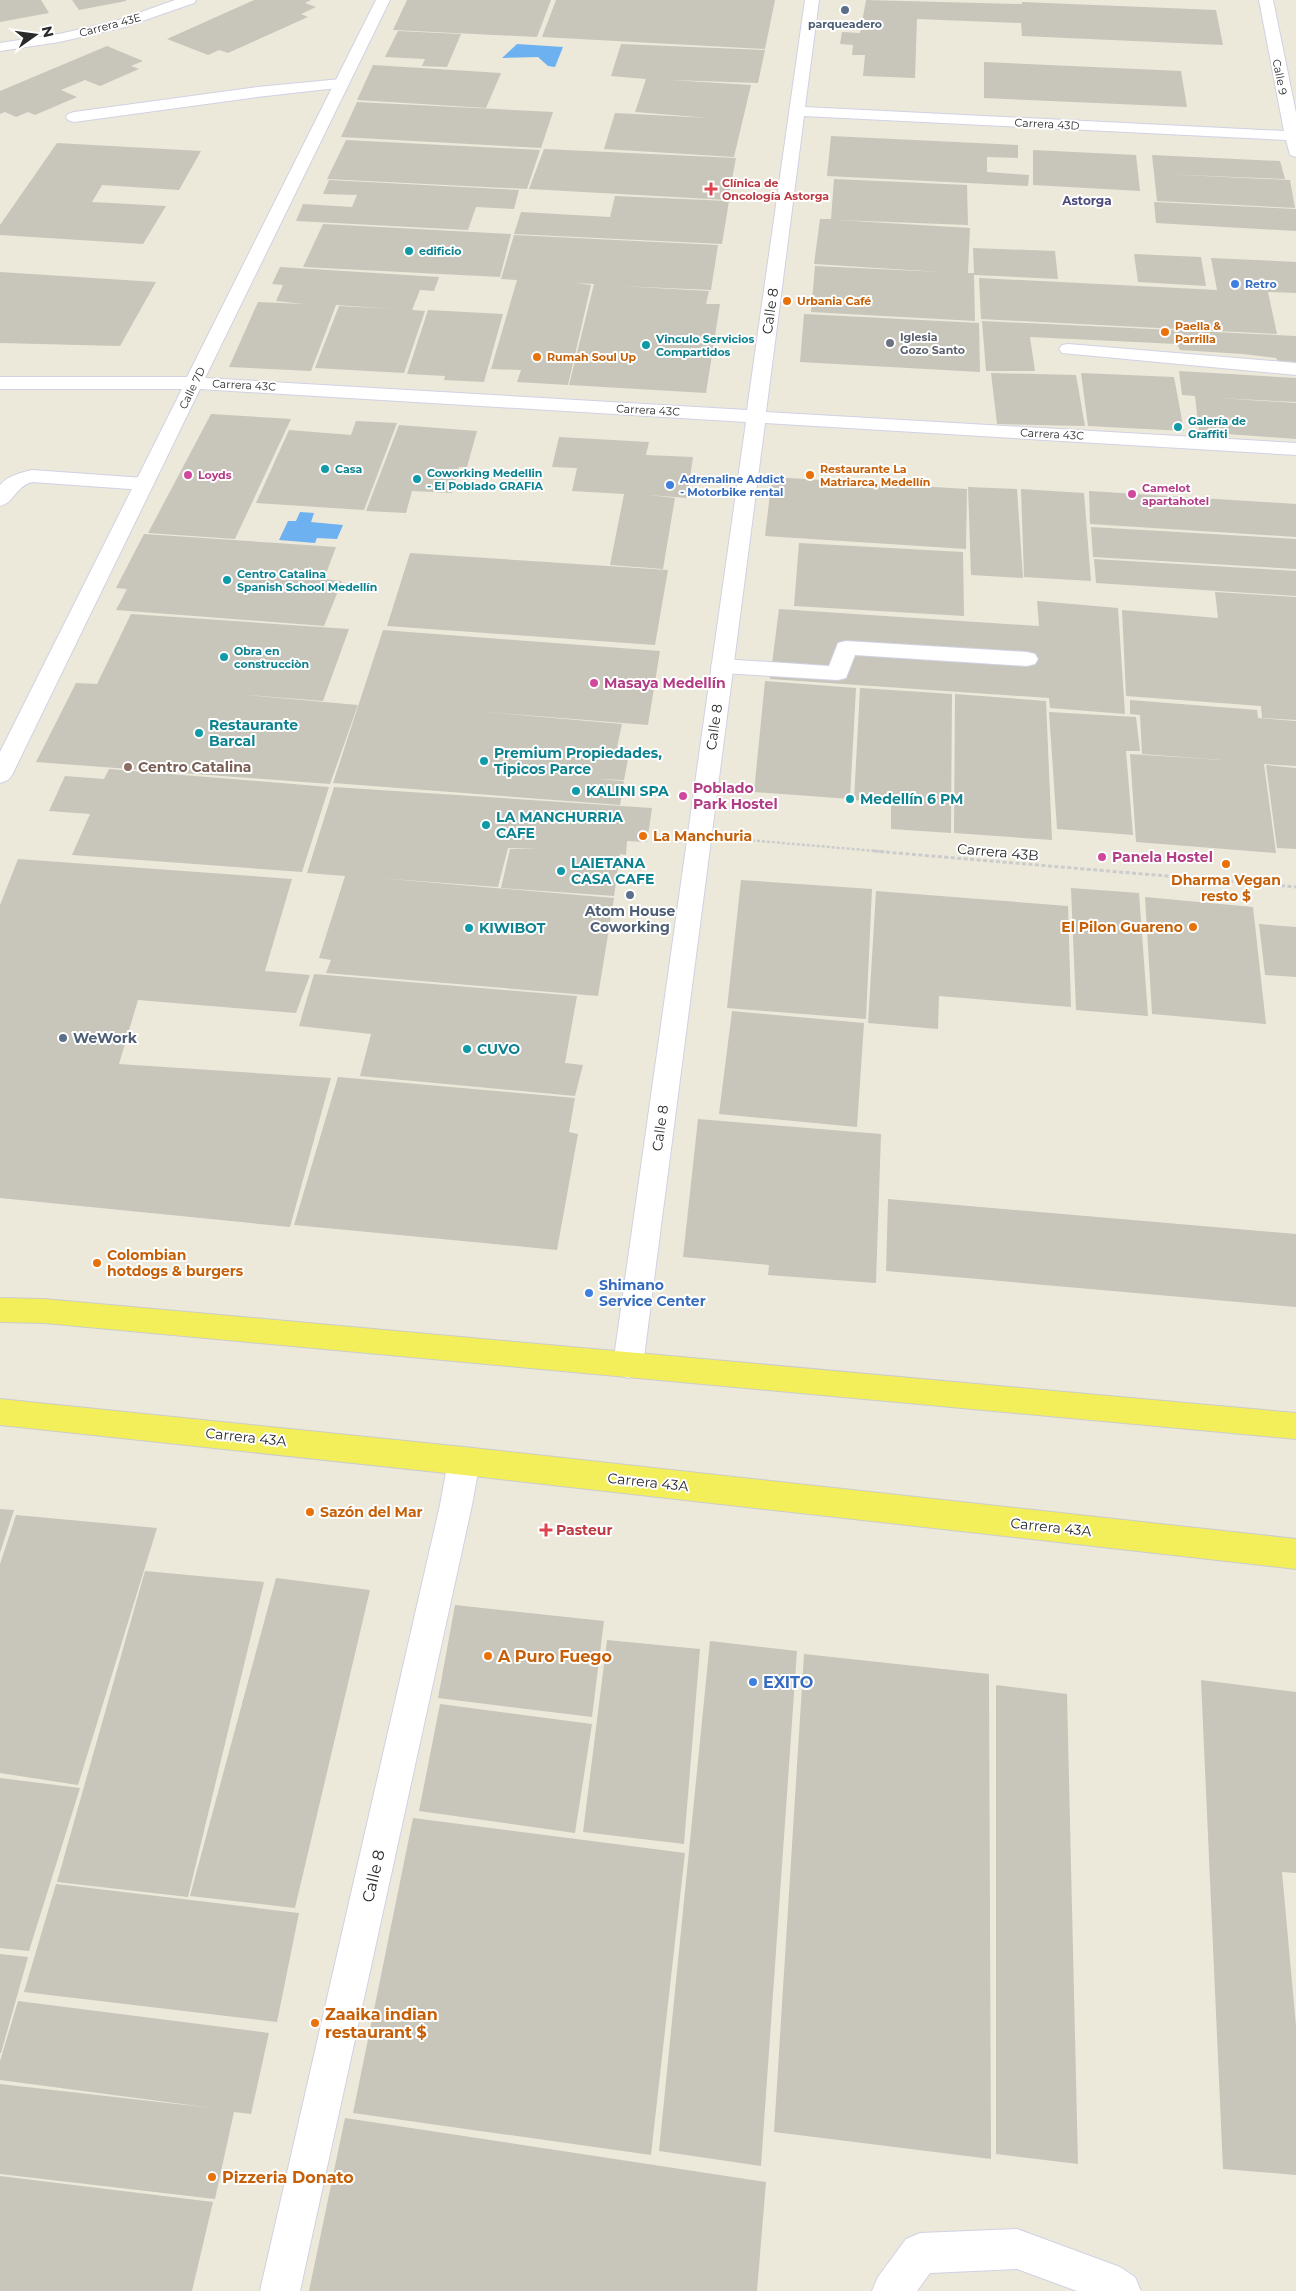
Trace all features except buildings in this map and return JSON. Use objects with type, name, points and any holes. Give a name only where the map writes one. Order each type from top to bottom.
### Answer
[{"type":"main road","points":[[0,1310],[44,1311],[1296,1426]]},
{"type":"main road","name":"Carrera 43A","points":[[0,1412],[464,1461],[1296,1554]]},
{"type":"street","name":"Carrera 43E","points":[[0,47],[59,38],[120,24],[189,0]]},
{"type":"street","name":"Calle 7D","points":[[0,775],[382,0]]},
{"type":"street","name":"Calle 8","points":[[628,1365],[812,0]]},
{"type":"street","name":"Calle 9","points":[[1266,0],[1296,154]]},
{"type":"street","points":[[74,117],[257,92],[341,84]]},
{"type":"street","name":"Carrera 43D","points":[[797,111],[1294,136]]},
{"type":"street","points":[[1068,349],[1296,369]]},
{"type":"street","name":"Carrera 43C","points":[[0,383],[194,382],[1296,449]]},
{"type":"street","points":[[0,500],[6,488],[18,479],[32,476],[144,484]]},
{"type":"street","points":[[722,666],[838,673],[846,648],[1027,659]]},
{"type":"street","name":"Calle 8","points":[[280,2291],[454,1515],[464,1461]]},
{"type":"street","points":[[892,2291],[920,2253],[1017,2249],[1106,2281],[1121,2291]]},
{"type":"path","name":"Carrera 43B","points":[[699,836],[1296,887]]},
{"type":"water","points":[[517,44],[563,47],[555,67],[548,66],[538,57],[502,58]]},
{"type":"water","points":[[300,512],[314,513],[311,522],[343,525],[337,539],[317,538],[315,543],[279,540],[288,521],[296,521]]},
{"type":"place","name":"parqueadero","points":[[845,10]]},
{"type":"place","name":"Clínica de Oncología Astorga","points":[[711,189]]},
{"type":"place","name":"edificio","points":[[409,251]]},
{"type":"place","name":"Retro","points":[[1235,284]]},
{"type":"place","name":"Urbania Café","points":[[787,301]]},
{"type":"place","name":"Paella & Parrilla","points":[[1165,332]]},
{"type":"place","name":"Iglesia Gozo Santo","points":[[890,343]]},
{"type":"place","name":"Vinculo Servicios Compartidos","points":[[646,345]]},
{"type":"place","name":"Rumah Soul Up","points":[[537,357]]},
{"type":"place","name":"Galería de Graffiti","points":[[1178,427]]},
{"type":"place","name":"Casa","points":[[325,469]]},
{"type":"place","name":"Loyds","points":[[188,475]]},
{"type":"place","name":"Restaurante La Matriarca, Medellín","points":[[810,475]]},
{"type":"place","name":"Coworking Medellin - El Poblado GRAFIA","points":[[417,479]]},
{"type":"place","name":"Adrenaline Addict - Motorbike rental","points":[[670,485]]},
{"type":"place","name":"Camelot apartahotel","points":[[1132,494]]},
{"type":"place","name":"Centro Catalina Spanish School Medellín","points":[[227,580]]},
{"type":"place","name":"Obra en construcciòn","points":[[224,657]]},
{"type":"place","name":"Masaya Medellín","points":[[594,683]]},
{"type":"place","name":"Restaurante Barcal","points":[[199,733]]},
{"type":"place","name":"Premium Propiedades, Tipicos Parce","points":[[484,761]]},
{"type":"place","name":"Centro Catalina","points":[[128,767]]},
{"type":"place","name":"KALINI SPA","points":[[576,791]]},
{"type":"place","name":"Poblado Park Hostel","points":[[683,796]]},
{"type":"place","name":"Medellín 6 PM","points":[[850,799]]},
{"type":"place","name":"LA MANCHURRIA CAFE","points":[[486,825]]},
{"type":"place","name":"La Manchuria","points":[[643,836]]},
{"type":"place","name":"Panela Hostel","points":[[1102,857]]},
{"type":"place","name":"Dharma Vegan resto $","points":[[1226,864]]},
{"type":"place","name":"LAIETANA CASA CAFE","points":[[561,871]]},
{"type":"place","name":"Atom House Coworking","points":[[630,895]]},
{"type":"place","name":"El Pilon Guareno","points":[[1193,927]]},
{"type":"place","name":"KIWIBOT","points":[[469,928]]},
{"type":"place","name":"WeWork","points":[[63,1038]]},
{"type":"place","name":"CUVO","points":[[467,1049]]},
{"type":"place","name":"Colombian hotdogs & burgers","points":[[97,1263]]},
{"type":"place","name":"Shimano Service Center","points":[[589,1293]]},
{"type":"place","name":"Sazón del Mar","points":[[310,1512]]},
{"type":"place","name":"Pasteur","points":[[546,1530]]},
{"type":"place","name":"A Puro Fuego","points":[[488,1656]]},
{"type":"place","name":"EXITO","points":[[753,1682]]},
{"type":"place","name":"Zaaika indian restaurant $","points":[[315,2023]]},
{"type":"place","name":"Pizzeria Donato","points":[[212,2177]]},
{"type":"district","name":"Astorga","points":[[1087,201]]}]
